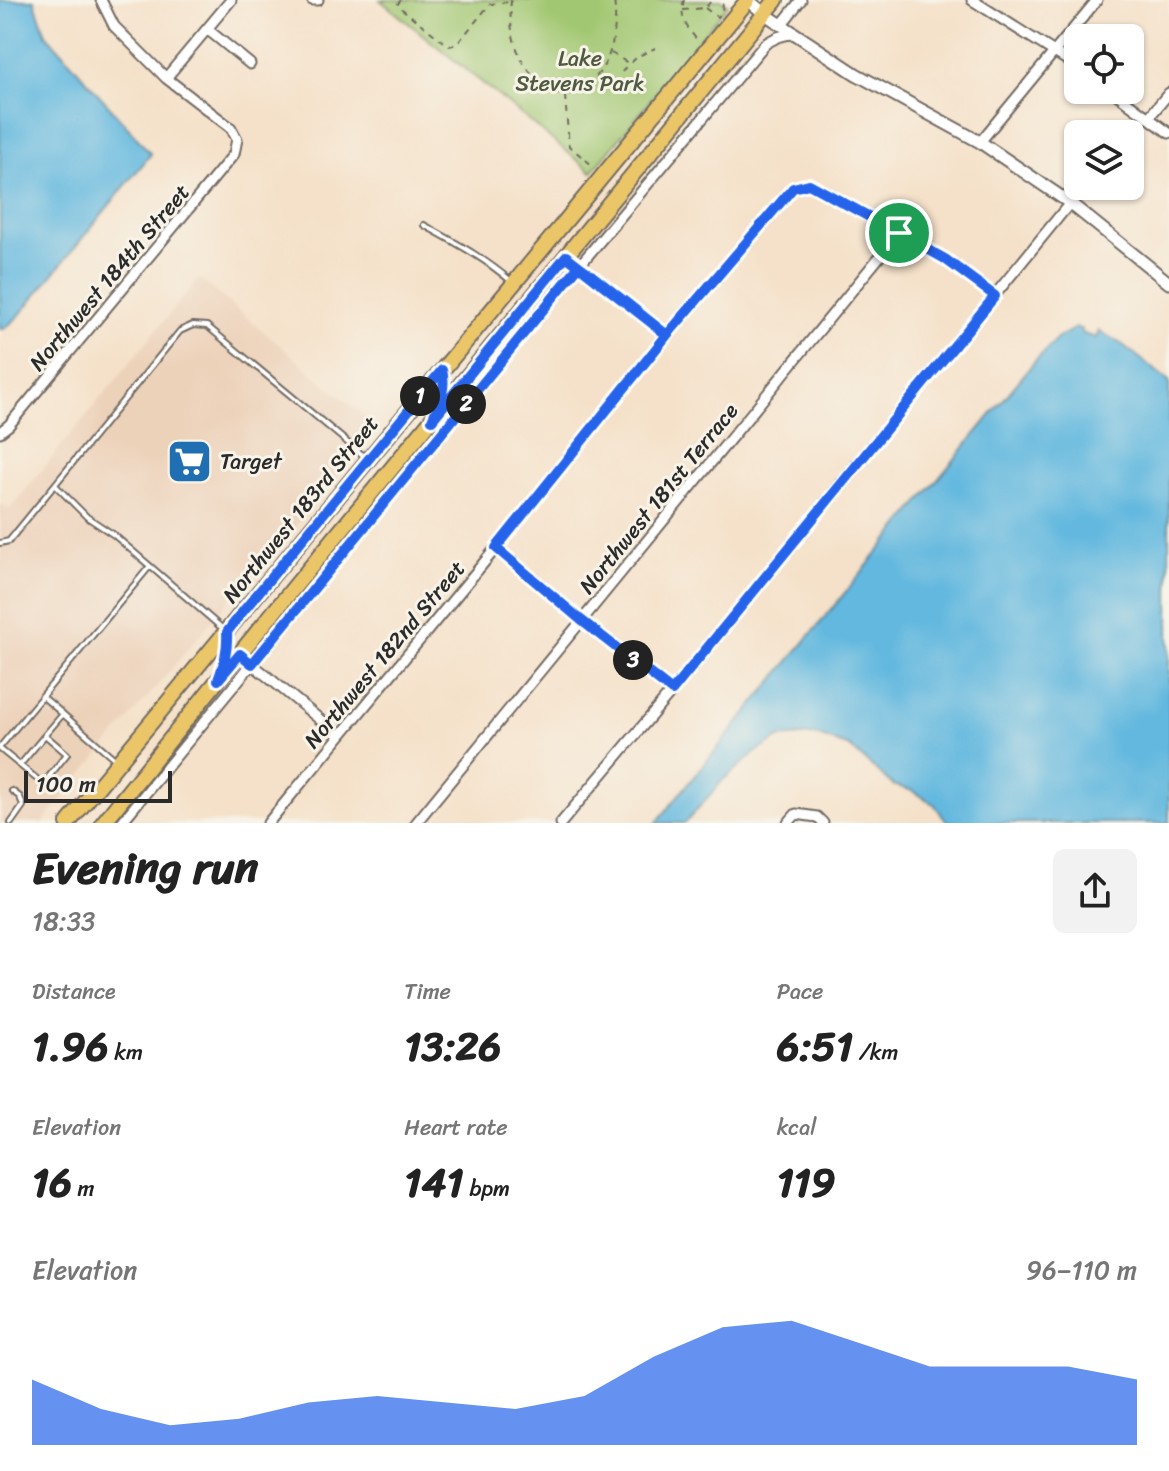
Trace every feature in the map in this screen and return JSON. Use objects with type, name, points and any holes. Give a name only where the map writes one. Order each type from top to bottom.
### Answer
[{"type":"main road","name":"Northwest 183rd Street","points":[[68,823],[748,0]]},
{"type":"main road","name":"Northwest 183rd Street","points":[[103,823],[776,0]]},
{"type":"main road","points":[[432,420],[444,389],[442,370]]},
{"type":"main road","points":[[240,615],[237,643],[240,654]]},
{"type":"main road","points":[[218,680],[225,660],[227,632]]},
{"type":"street","points":[[101,0],[114,26],[166,78],[231,0]]},
{"type":"street","points":[[748,0],[856,74],[980,142],[1070,203],[1169,283]]},
{"type":"street","points":[[782,24],[801,0]]},
{"type":"street","points":[[972,0],[1064,57]]},
{"type":"street","points":[[980,142],[1097,0]]},
{"type":"street","points":[[207,29],[250,64]]},
{"type":"street","points":[[121,823],[765,44],[774,37],[798,34]]},
{"type":"street","name":"Northwest 184th Street","points":[[0,432],[234,154],[237,139],[231,128],[166,78]]},
{"type":"street","points":[[1149,117],[1169,93]]},
{"type":"street","points":[[1131,104],[1169,133]]},
{"type":"street","name":"Northwest 182nd Street","points":[[268,823],[496,548],[667,335],[793,188],[809,184],[899,233]]},
{"type":"street","points":[[561,823],[1070,203]]},
{"type":"street","points":[[899,233],[945,259],[995,296]]},
{"type":"street","name":"Northwest 181st Terrace","points":[[416,823],[899,233]]},
{"type":"street","points":[[566,256],[667,335]]},
{"type":"street","points":[[496,548],[672,691]]},
{"type":"street","points":[[240,654],[340,736]]},
{"type":"street","points":[[788,823],[796,814],[817,817],[823,823]]},
{"type":"lane","points":[[424,225],[489,262],[513,283]]},
{"type":"lane","points":[[0,543],[9,541],[180,331],[193,325],[207,326],[368,460]]},
{"type":"lane","points":[[55,485],[87,517],[114,535],[227,632]]},
{"type":"lane","points":[[45,735],[67,754],[43,784],[0,748],[150,566]]},
{"type":"lane","points":[[42,696],[119,762]]},
{"type":"lane","points":[[20,765],[63,714]]},
{"type":"lane","points":[[11,823],[23,806],[20,797],[12,791]]},
{"type":"path","points":[[401,0],[397,5],[449,46],[457,44],[490,4],[511,1],[512,36],[526,67],[550,90],[565,95],[593,81],[610,52],[615,32],[614,0]]},
{"type":"path","points":[[684,0],[681,10],[683,20],[699,42]]},
{"type":"path","points":[[705,8],[712,0]]},
{"type":"path","points":[[681,10],[705,8],[717,17],[723,3],[719,0]]},
{"type":"path","points":[[622,72],[637,57],[655,48]]},
{"type":"path","points":[[610,52],[628,64]]},
{"type":"path","points":[[565,95],[569,146],[595,168]]},
{"type":"shaded area","points":[[199,278],[376,426],[290,533],[276,544],[42,823],[0,823],[0,504],[9,510]]},
{"type":"green space","name":"Lake Stevens Park","points":[[380,0],[722,0],[728,5],[592,172]]},
{"type":"water","points":[[0,0],[34,0],[46,34],[151,154],[18,317],[4,329],[0,329]]},
{"type":"water","points":[[1075,328],[1096,338],[1099,331],[1123,345],[1169,381],[1169,823],[948,823],[934,804],[913,791],[893,785],[850,747],[815,735],[779,738],[723,780],[685,823],[656,823],[1036,360],[1058,338]]},
{"type":"place","name":"Target","points":[[189,461]]},
{"type":"route","points":[[899,233],[809,184],[793,188],[667,335],[579,266],[566,256],[432,420],[444,389],[442,370],[240,615],[227,632],[228,644],[218,680],[240,654],[252,664],[579,266],[586,271],[667,335],[496,548],[672,691],[995,296],[945,259],[899,233]]}]
